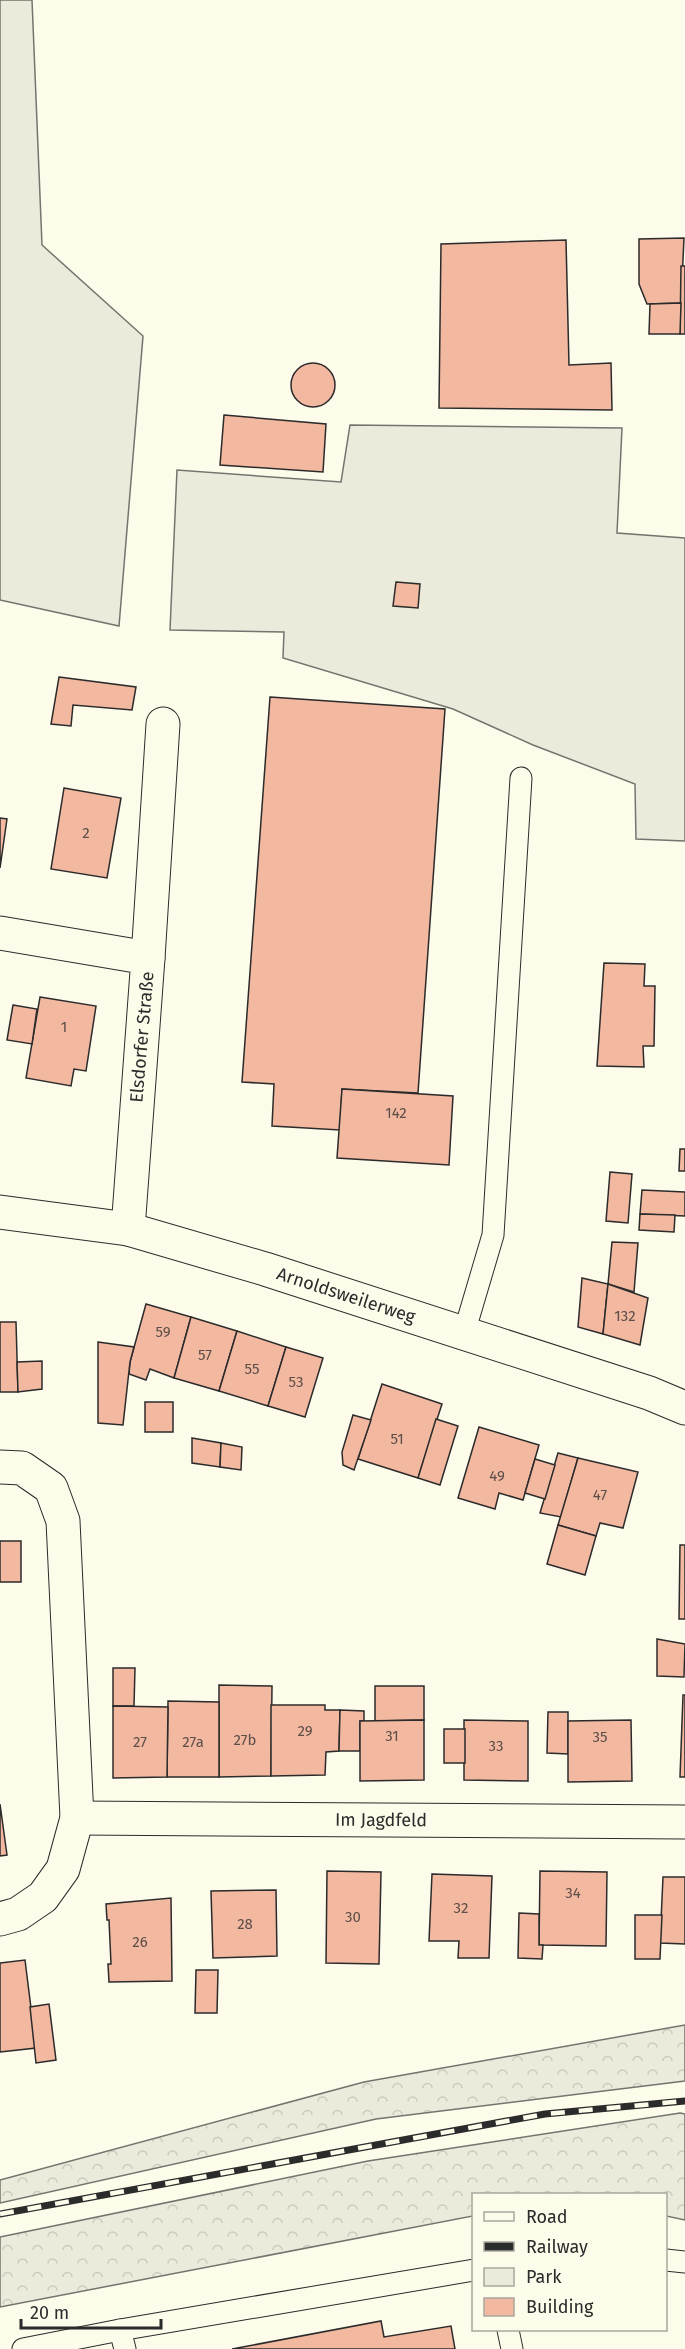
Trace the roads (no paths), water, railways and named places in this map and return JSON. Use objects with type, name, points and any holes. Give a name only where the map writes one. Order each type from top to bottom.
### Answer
[{"type":"street","points":[[148,958],[163,724]]},
{"type":"street","name":"Elsdorfer Straße","points":[[0,933],[148,958],[128,1229]]},
{"type":"street","name":"Arnoldsweilerweg","points":[[0,1212],[128,1229],[265,1269],[649,1393],[685,1408]]},
{"type":"street","points":[[0,1467],[22,1468],[51,1488],[63,1521],[77,1818],[63,1869],[43,1897],[18,1914],[0,1919]]},
{"type":"street","name":"Im Jagdfeld","points":[[77,1818],[685,1822]]},
{"type":"lane","points":[[464,1333],[493,1235],[521,778]]},
{"type":"lane","points":[[667,2260],[685,2262]]},
{"type":"lane","points":[[23,2349],[123,2340],[472,2270]]},
{"type":"lane","points":[[508,2331],[512,2349]]},
{"type":"railway","points":[[0,2214],[545,2114],[685,2101]]}]
